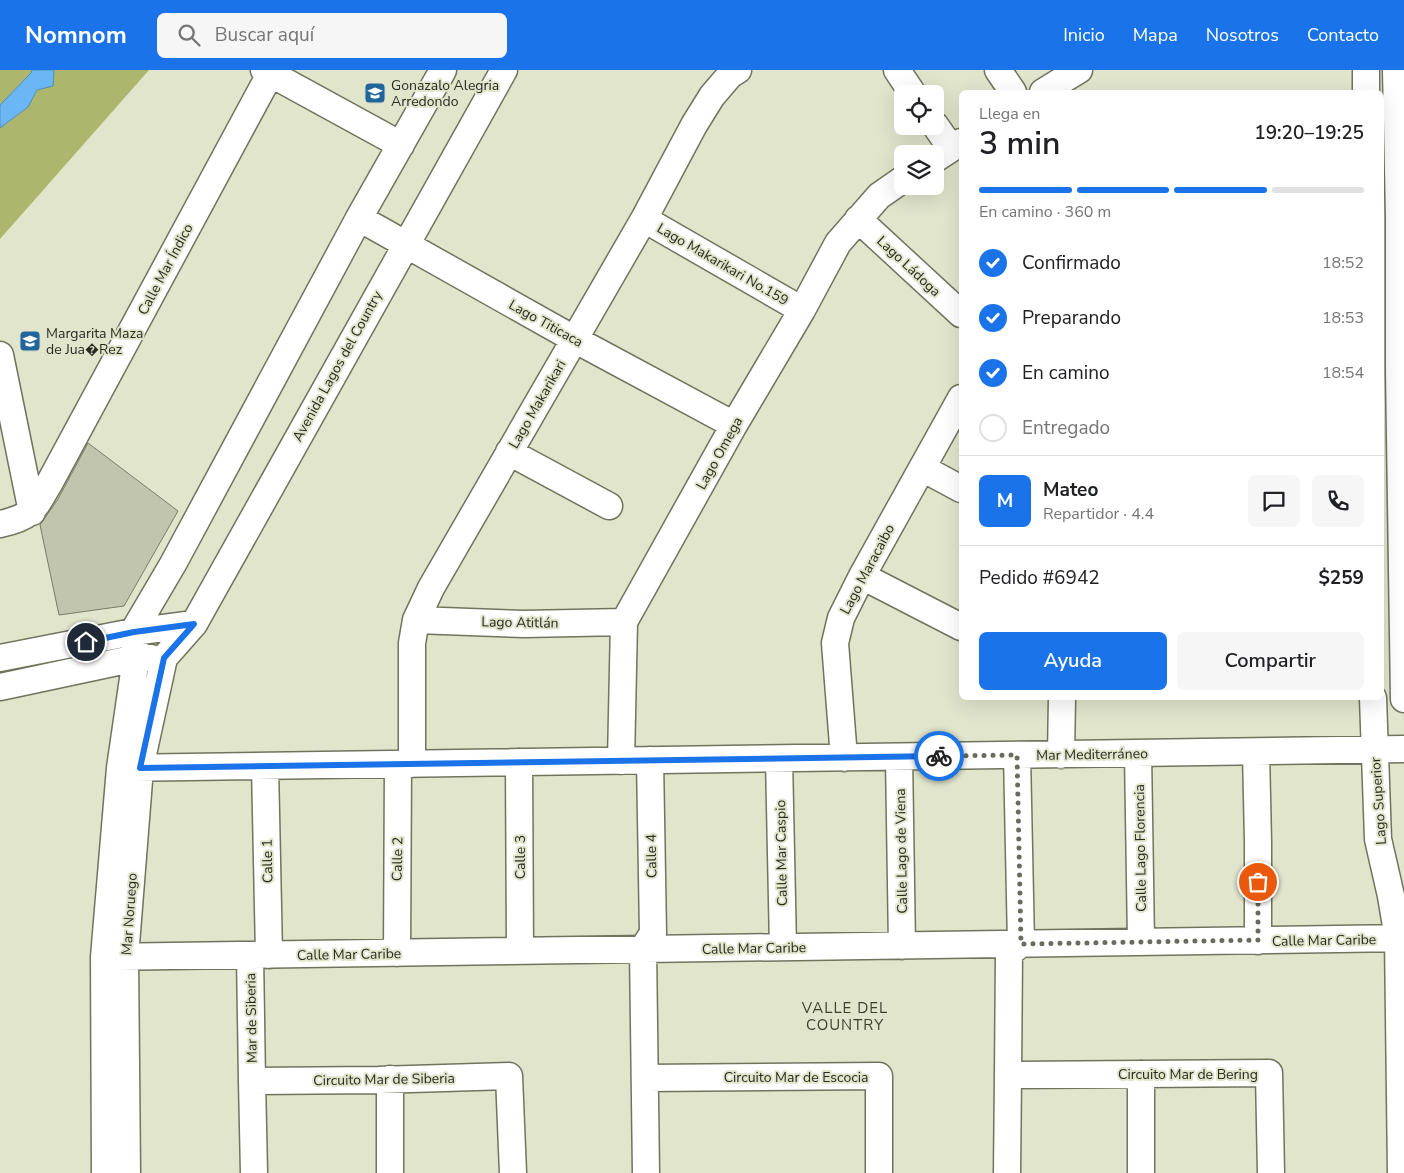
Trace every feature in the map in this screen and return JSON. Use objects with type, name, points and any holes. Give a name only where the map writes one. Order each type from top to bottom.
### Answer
[{"type":"street","points":[[136,658],[134,632],[173,564],[359,218],[443,70]]},
{"type":"street","name":"Avenida Lagos del Country","points":[[164,658],[194,624],[504,70]]},
{"type":"street","name":"Lago Makarikari","points":[[405,764],[412,643],[416,620],[431,588],[644,219],[694,125],[712,96],[730,75],[738,70]]},
{"type":"street","points":[[897,70],[908,85]]},
{"type":"street","points":[[998,70],[1012,90]]},
{"type":"street","points":[[1046,90],[1079,70]]},
{"type":"street","points":[[1366,70],[1366,90]]},
{"type":"street","points":[[1396,70],[1402,219],[1395,374],[1403,520],[1404,699]]},
{"type":"street","points":[[267,72],[401,145]]},
{"type":"street","name":"Calle Mar Índico","points":[[32,512],[50,482],[267,72]]},
{"type":"street","points":[[941,135],[949,150]]},
{"type":"street","name":"Lago Omega","points":[[621,761],[624,622],[734,425],[802,310],[838,243],[879,196],[894,186]]},
{"type":"street","name":"Lago Titicaca","points":[[359,218],[574,339],[734,425]]},
{"type":"street","name":"Lago Makarikari No.159","points":[[644,219],[802,310]]},
{"type":"street","name":"Lago Ládoga","points":[[858,219],[959,312]]},
{"type":"street","points":[[0,355],[32,512],[18,520],[0,524]]},
{"type":"street","name":"Lago Maracaibo","points":[[844,758],[835,642],[841,618],[862,576],[959,402]]},
{"type":"street","points":[[509,452],[609,506]]},
{"type":"street","points":[[922,468],[959,488]]},
{"type":"street","points":[[862,576],[959,626]]},
{"type":"street","name":"Lago Atitlán","points":[[416,620],[524,624],[624,622]]},
{"type":"street","points":[[0,658],[134,632],[194,624]]},
{"type":"street","points":[[0,687],[136,658],[164,658]]},
{"type":"street","name":"Mar Noruego","points":[[105,1173],[115,957],[130,768],[136,658]]},
{"type":"street","name":"Mar Noruego","points":[[130,768],[164,658]]},
{"type":"street","points":[[1384,685],[1404,685]]},
{"type":"street","points":[[1061,755],[1062,700]]},
{"type":"street","name":"Lago Superior","points":[[1373,700],[1378,839],[1401,938],[1401,1173]]},
{"type":"street","name":"Mar Mediterráneo","points":[[130,768],[1404,749]]},
{"type":"street","points":[[1256,752],[1258,940]]},
{"type":"street","name":"Calle Lago Florencia","points":[[1138,754],[1141,942]]},
{"type":"street","points":[[1007,1173],[1009,954],[1021,944],[1017,755]]},
{"type":"street","name":"Calle Lago de Viena","points":[[899,757],[902,946]]},
{"type":"street","name":"Calle Mar Caspio","points":[[779,759],[783,948]]},
{"type":"street","name":"Calle 4","points":[[643,950],[653,933],[650,760]]},
{"type":"street","name":"Calle 3","points":[[519,762],[520,951]]},
{"type":"street","name":"Calle 2","points":[[396,953],[405,764]]},
{"type":"street","name":"Calle 1","points":[[260,955],[264,766]]},
{"type":"street","name":"Calle Mar Caribe","points":[[115,957],[1401,938]]},
{"type":"street","points":[[643,950],[646,1173]]},
{"type":"street","name":"Mar de Siberia","points":[[252,1081],[260,955]]},
{"type":"street","name":"Mar Noruego","points":[[115,957],[127,1173]]},
{"type":"street","name":"Circuito Mar de Bering","points":[[1008,1075],[1269,1073],[1271,1173]]},
{"type":"street","points":[[1141,1074],[1141,1173]]},
{"type":"street","name":"Circuito Mar de Siberia","points":[[252,1081],[509,1076],[512,1173]]},
{"type":"street","name":"Circuito Mar de Escocia","points":[[646,1078],[879,1076],[879,1173]]},
{"type":"street","points":[[376,1173],[384,1079]]},
{"type":"street","points":[[384,1079],[390,1173]]},
{"type":"street","points":[[252,1081],[254,1173]]},
{"type":"green space","points":[[0,70],[149,70],[0,239]]},
{"type":"water","points":[[32,70],[54,70],[53,86],[37,90],[28,107],[0,128],[0,105]]},
{"type":"building","points":[[88,443],[178,511],[124,606],[59,615],[40,525],[58,499]]},
{"type":"way so far","points":[[939,756],[1017,755],[1021,944],[1258,940],[1258,882]]},
{"type":"place","name":"Gonazalo Alegria Arredondo","points":[[375,93]]},
{"type":"place","name":"Margarita Maza de Jua�Rez","points":[[30,341]]},
{"type":"district","name":"VALLE DEL COUNTRY","points":[[845,1016]]},
{"type":"route","points":[[86,642],[134,632],[194,624],[164,658],[140,768],[939,756]]}]
